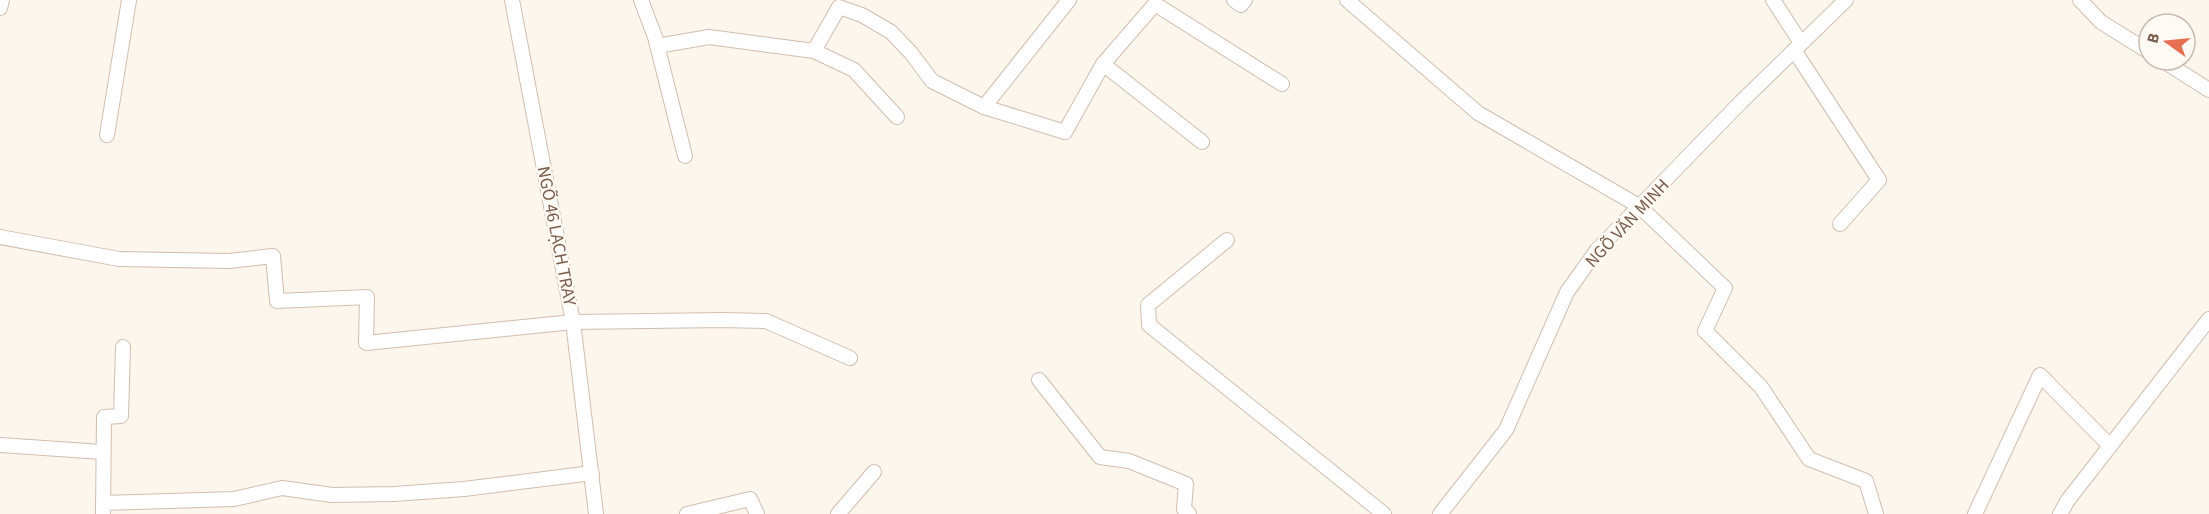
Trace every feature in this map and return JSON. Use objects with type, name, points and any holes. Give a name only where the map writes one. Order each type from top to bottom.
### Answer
[{"type":"lane","points":[[0,8],[2,0]]},
{"type":"lane","points":[[107,135],[129,0]]},
{"type":"lane","name":"NGÕ 46 LẠCH TRAY","points":[[512,0],[573,322],[596,514]]},
{"type":"lane","points":[[642,0],[657,46],[685,156]]},
{"type":"lane","points":[[984,107],[1070,0]]},
{"type":"lane","points":[[1234,0],[1241,5],[1245,0]]},
{"type":"lane","points":[[1347,0],[1478,113],[1639,206],[1725,288],[1705,331],[1761,387],[1809,459],[1866,481],[1875,514]]},
{"type":"lane","points":[[1773,0],[1797,47],[1879,180],[1840,224]]},
{"type":"lane","name":"NGÕ VĂN MINH","points":[[1440,514],[1506,430],[1567,292],[1598,250],[1639,206],[1846,0]]},
{"type":"lane","points":[[2080,0],[2101,21],[2137,44]]},
{"type":"lane","points":[[814,51],[839,7],[862,15],[891,32],[911,53],[932,81],[984,107],[1065,132],[1103,64],[1155,4],[1282,84]]},
{"type":"lane","points":[[657,46],[709,37],[814,51],[854,70],[897,117]]},
{"type":"lane","points":[[1103,64],[1203,142]]},
{"type":"lane","points":[[2181,72],[2209,90]]},
{"type":"lane","points":[[0,237],[119,259],[229,261],[273,256],[277,301],[367,297],[366,343],[573,322],[766,321],[850,358]]},
{"type":"lane","points":[[1227,240],[1148,305],[1149,326],[1384,514]]},
{"type":"lane","points":[[2060,514],[2068,500],[2209,319]]},
{"type":"lane","points":[[123,347],[121,416],[104,417],[103,509],[234,500],[282,488],[332,495],[394,494],[464,489],[592,473]]},
{"type":"lane","points":[[1975,514],[2040,375],[2110,446]]},
{"type":"lane","points":[[1040,380],[1100,457],[1129,461],[1186,484],[1184,509],[1189,514]]},
{"type":"lane","points":[[0,445],[102,452]]},
{"type":"lane","points":[[838,514],[874,472]]},
{"type":"lane","points":[[687,514],[750,499],[757,514]]}]
